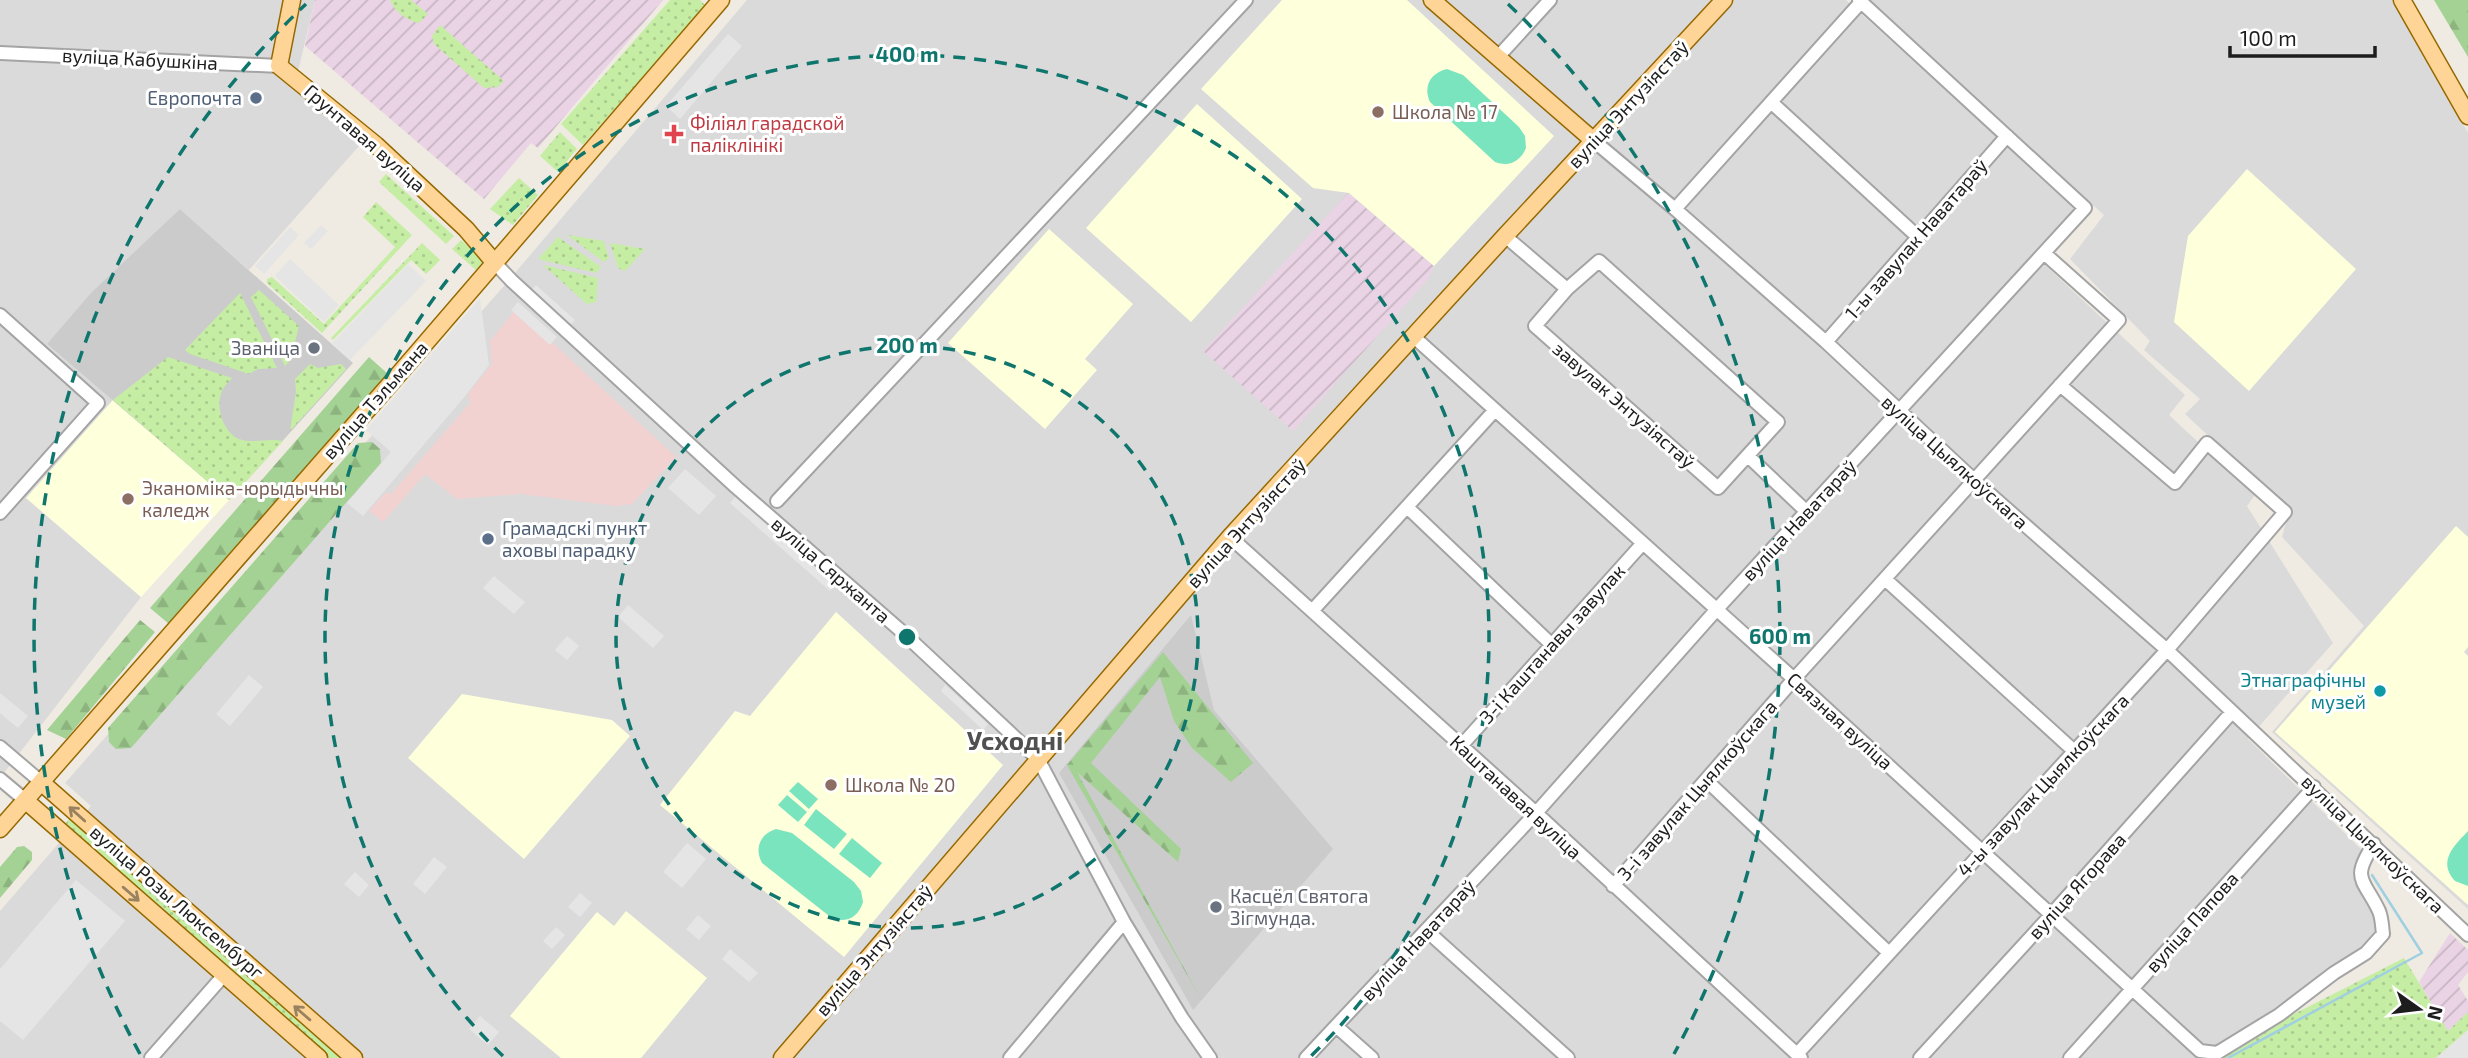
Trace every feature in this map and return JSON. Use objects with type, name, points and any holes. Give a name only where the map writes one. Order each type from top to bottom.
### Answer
[{"type":"main road","points":[[279,66],[292,0]]},
{"type":"main road","name":"вуліца Тэльмана","points":[[0,829],[721,0]]},
{"type":"main road","name":"вуліца Энтузіястаў","points":[[782,1058],[1230,537],[1724,0]]},
{"type":"main road","points":[[2403,0],[2468,116]]},
{"type":"main road","name":"вуліца Цыялкоўскага","points":[[1435,1],[1594,141]]},
{"type":"main road","name":"Грунтавая вуліца","points":[[279,66],[376,145],[466,229],[494,262]]},
{"type":"main road","name":"вуліца Розы Люксембург","points":[[41,782],[354,1058]]},
{"type":"main road","name":"вуліца Розы Люксембург","points":[[25,800],[319,1058]]},
{"type":"street","points":[[777,501],[1246,0]]},
{"type":"street","points":[[1497,58],[1550,0]]},
{"type":"street","points":[[1675,209],[1860,1]]},
{"type":"street","name":"вуліца Наватараў","points":[[1306,1058],[1536,814],[1717,609],[2085,208],[1860,1]]},
{"type":"street","name":"вуліца Кабушкіна","points":[[0,53],[279,66]]},
{"type":"street","points":[[1771,102],[1918,237]]},
{"type":"street","name":"1-ы завулак Наватараў","points":[[1826,342],[2007,136]]},
{"type":"street","name":"вуліца Цыялкоўскага","points":[[1594,141],[1826,342],[1975,481],[2167,650],[2468,935]]},
{"type":"street","points":[[1505,236],[1567,289]]},
{"type":"street","name":"3-і завулак Цыялкоўскага","points":[[1613,886],[1794,679],[2119,320],[2044,253]]},
{"type":"street","name":"завулак Энтузіястаў","points":[[1599,261],[1778,422],[1718,488],[1535,326],[1567,289],[1599,261]]},
{"type":"street","name":"вуліца Сяржанта","points":[[494,262],[736,487],[900,630],[1038,759],[1124,922],[1182,1018],[1210,1058]]},
{"type":"street","points":[[0,315],[98,403],[0,513]]},
{"type":"street","name":"Связная вуліца","points":[[1414,337],[1717,609],[2200,1051],[2217,1053],[2279,1015],[2334,972],[2366,953],[2383,934],[2381,914],[2360,880],[2363,861],[2374,844]]},
{"type":"street","name":"4-ы завулак Цыялкоўскага","points":[[1799,1056],[1888,952],[2167,650],[2285,512],[2207,443],[2175,483],[2060,385]]},
{"type":"street","points":[[1312,611],[1495,410]]},
{"type":"street","points":[[1748,456],[1808,512]]},
{"type":"street","points":[[1407,507],[1552,645]]},
{"type":"street","name":"Каштанавая вуліца","points":[[1230,537],[1799,1056]]},
{"type":"street","name":"3-і Каштанавы завулак","points":[[1461,746],[1643,543]]},
{"type":"street","points":[[1885,579],[2073,750]]},
{"type":"street","name":"вуліца Ягорава","points":[[1920,1058],[2232,712]]},
{"type":"street","name":"вуліца Розы Люксембург","points":[[0,747],[41,782]]},
{"type":"street","name":"вуліца Розы Люксембург","points":[[0,779],[25,800]]},
{"type":"street","points":[[1706,780],[1888,952]]},
{"type":"street","name":"вуліца Папова","points":[[2070,1058],[2314,787]]},
{"type":"street","points":[[1028,1058],[1014,1053],[1124,922]]},
{"type":"street","points":[[1427,931],[1568,1058]]},
{"type":"street","points":[[151,1058],[224,975]]},
{"type":"street","points":[[1336,1026],[1372,1058]]},
{"type":"shaded area","points":[[0,0],[315,0],[295,84],[359,146],[249,270],[180,209],[47,344],[113,400],[27,498],[141,597],[0,778]]},
{"type":"shaded area","points":[[315,0],[663,0],[538,148],[531,143],[484,199],[305,46]]},
{"type":"shaded area","points":[[747,0],[1846,0],[2075,208],[2033,254],[2185,395],[2169,415],[2255,495],[2247,506],[2333,643],[2248,739],[2362,850],[2354,874],[2376,916],[2373,936],[2363,949],[2277,1015],[2201,1058],[0,1058],[0,911],[91,806],[65,783],[503,287]]},
{"type":"shaded area","name":"Школа № 17","points":[[1282,0],[1407,0],[1554,136],[1434,266],[1349,193],[1313,188],[1201,89]]},
{"type":"shaded area","points":[[1863,0],[2393,0],[2468,133],[2468,909],[2272,732],[2364,626],[2282,537],[2289,511],[2185,414],[2200,399],[2144,350],[2150,341],[2070,259],[2104,215]]},
{"type":"shaded area","points":[[728,34],[742,46],[680,119],[666,106]]},
{"type":"shaded area","points":[[1197,104],[1302,199],[1191,322],[1086,228]]},
{"type":"shaded area","points":[[2247,169],[2356,269],[2249,391],[2174,322],[2188,236]]},
{"type":"shaded area","points":[[1348,193],[1434,266],[1428,279],[1293,431],[1203,351]]},
{"type":"shaded area","points":[[180,209],[353,363],[229,500],[47,344],[91,293]]},
{"type":"shaded area","points":[[321,225],[328,231],[311,249],[304,243]]},
{"type":"shaded area","points":[[290,227],[299,235],[264,274],[255,266]]},
{"type":"shaded area","points":[[1049,229],[1133,304],[1085,359],[1097,370],[1045,429],[948,343]]},
{"type":"shaded area","points":[[290,259],[339,305],[324,322],[275,276]]},
{"type":"shaded area","points":[[408,264],[426,281],[350,360],[332,343]]},
{"type":"shaded area","points":[[536,285],[575,320],[568,328],[529,293]]},
{"type":"shaded area","points":[[480,298],[489,365],[363,516],[347,503],[391,452],[366,430]]},
{"type":"shaded area","points":[[518,302],[557,337],[550,345],[511,310]]},
{"type":"shaded area","points":[[516,309],[676,457],[632,504],[617,506],[521,494],[457,499],[425,474],[383,522],[369,511],[385,493],[391,494],[470,403],[468,394],[492,364],[490,341]]},
{"type":"shaded area","name":"Эканоміка-юрыдычны каледж","points":[[113,400],[229,500],[141,597],[26,498]]},
{"type":"shaded area","points":[[685,469],[716,496],[699,515],[668,488]]},
{"type":"shaded area","points":[[738,494],[837,582],[830,591],[730,503]]},
{"type":"shaded area","points":[[2456,526],[2468,537],[2468,647],[2464,652],[2468,656],[2468,905],[2275,732]]},
{"type":"shaded area","points":[[494,576],[525,602],[514,614],[483,588]]},
{"type":"shaded area","points":[[628,605],[664,636],[653,648],[618,617]]},
{"type":"shaded area","name":"Школа № 20","points":[[836,612],[1003,765],[844,957],[660,805],[735,711],[750,716]]},
{"type":"shaded area","points":[[1191,615],[1214,710],[1333,849],[1193,1010],[1059,773]]},
{"type":"shaded area","points":[[567,636],[579,646],[567,660],[555,650]]},
{"type":"shaded area","points":[[249,675],[263,687],[230,726],[216,714]]},
{"type":"shaded area","points":[[945,685],[988,724],[983,730],[941,691]]},
{"type":"shaded area","points":[[0,693],[28,716],[18,728],[0,713]]},
{"type":"shaded area","points":[[462,694],[612,720],[630,736],[524,859],[408,758]]},
{"type":"shaded area","points":[[687,843],[706,859],[682,888],[663,872]]},
{"type":"shaded area","points":[[434,857],[447,867],[425,894],[413,884]]},
{"type":"shaded area","points":[[355,872],[369,885],[359,897],[344,884]]},
{"type":"shaded area","points":[[76,880],[125,921],[23,1040],[0,1021],[0,969]]},
{"type":"shaded area","points":[[580,893],[592,903],[580,917],[568,907]]},
{"type":"shaded area","points":[[626,911],[707,978],[641,1058],[561,1058],[510,1016],[597,912],[614,926]]},
{"type":"shaded area","points":[[698,915],[711,926],[699,940],[686,929]]},
{"type":"shaded area","points":[[556,927],[565,935],[552,949],[543,941]]},
{"type":"shaded area","points":[[2450,933],[2468,950],[2468,972],[2458,985],[2468,1001],[2468,1012],[2448,1032],[2419,982]]},
{"type":"shaded area","points":[[730,949],[758,973],[749,982],[722,959]]},
{"type":"shaded area","points":[[480,1016],[499,1032],[488,1045],[469,1029]]},
{"type":"shaded area","points":[[2468,1030],[2468,1058],[2436,1058]]},
{"type":"green space","points":[[390,0],[411,0],[428,14],[419,23],[414,22],[398,12]]},
{"type":"green space","points":[[670,0],[700,0],[705,5],[583,145],[561,124]]},
{"type":"green space","points":[[2434,0],[2468,0],[2468,57]]},
{"type":"green space","points":[[440,25],[504,81],[498,87],[484,88],[434,44],[432,36]]},
{"type":"green space","points":[[1447,69],[1463,75],[1519,127],[1525,136],[1526,148],[1517,160],[1505,164],[1495,162],[1430,102],[1427,91],[1432,77]]},
{"type":"green space","points":[[560,132],[577,149],[558,172],[540,156]]},
{"type":"green space","points":[[386,174],[454,236],[446,244],[379,182]]},
{"type":"green space","points":[[519,178],[538,195],[513,225],[490,209]]},
{"type":"green space","points":[[376,202],[412,235],[322,333],[267,283],[267,279],[272,277],[324,324],[395,247],[363,217]]},
{"type":"green space","points":[[567,235],[604,241],[609,258],[604,262]]},
{"type":"green space","points":[[558,237],[601,267],[596,273],[538,259]]},
{"type":"green space","points":[[461,240],[484,260],[476,270],[452,249]]},
{"type":"green space","points":[[422,243],[440,260],[426,274],[411,260],[333,340],[331,338]]},
{"type":"green space","points":[[610,243],[645,249],[625,271],[618,268]]},
{"type":"green space","points":[[543,265],[598,278],[596,302],[587,304]]},
{"type":"green space","points":[[259,290],[299,326],[293,350],[297,353],[285,366],[251,297]]},
{"type":"green space","points":[[240,293],[277,368],[258,369],[249,374],[185,350]]},
{"type":"green space","points":[[168,357],[232,378],[223,389],[219,404],[225,425],[233,436],[250,441],[283,441],[229,500],[113,400]]},
{"type":"green space","points":[[369,357],[388,374],[169,624],[150,608]]},
{"type":"green space","points":[[310,364],[318,368],[341,364],[346,369],[290,431],[296,392],[295,379]]},
{"type":"green space","points":[[372,442],[380,449],[381,463],[131,748],[116,749],[109,742],[108,728],[358,443]]},
{"type":"green space","points":[[140,620],[155,632],[66,739],[47,730]]},
{"type":"green space","points":[[1163,652],[1253,763],[1231,782],[1192,748],[1174,721],[1160,677],[1091,763],[1181,849],[1178,862],[1077,772],[1202,1001],[1067,765]]},
{"type":"green space","points":[[798,782],[818,799],[809,809],[789,791]]},
{"type":"green space","points":[[787,795],[807,812],[798,822],[778,805]]},
{"type":"green space","points":[[816,809],[847,834],[834,849],[804,825]]},
{"type":"green space","points":[[72,816],[344,1058],[326,1058],[64,825]]},
{"type":"green space","points":[[776,829],[792,833],[854,882],[861,891],[863,902],[856,915],[843,920],[833,919],[762,863],[760,842],[766,834]]},
{"type":"green space","points":[[2468,831],[2468,886],[2455,881],[2447,867],[2450,854]]},
{"type":"green space","points":[[852,838],[882,863],[870,878],[839,854]]},
{"type":"green space","points":[[24,846],[32,852],[32,860],[0,898],[0,867],[17,847]]},
{"type":"green space","points":[[2404,958],[2448,1031],[2468,1012],[2468,1030],[2436,1058],[2207,1058]]},
{"type":"waterway","points":[[2228,1058],[2422,953],[2372,875]]},
{"type":"place","name":"Европочта","points":[[256,98]]},
{"type":"place","name":"Школа № 17","points":[[1378,112]]},
{"type":"place","name":"Філіял гарадской паліклінікі","points":[[674,134]]},
{"type":"place","name":"Званіца","points":[[314,348]]},
{"type":"place","name":"Эканоміка-юрыдычны каледж","points":[[128,499]]},
{"type":"place","name":"Грамадскі пункт аховы парадку","points":[[488,539]]},
{"type":"place","name":"Этнаграфічны музей","points":[[2380,691]]},
{"type":"place","name":"Школа № 20","points":[[831,785]]},
{"type":"place","name":"Касцёл Святога Зігмунда.","points":[[1216,907]]},
{"type":"district","name":"Усходні","points":[[1015,741]]}]
